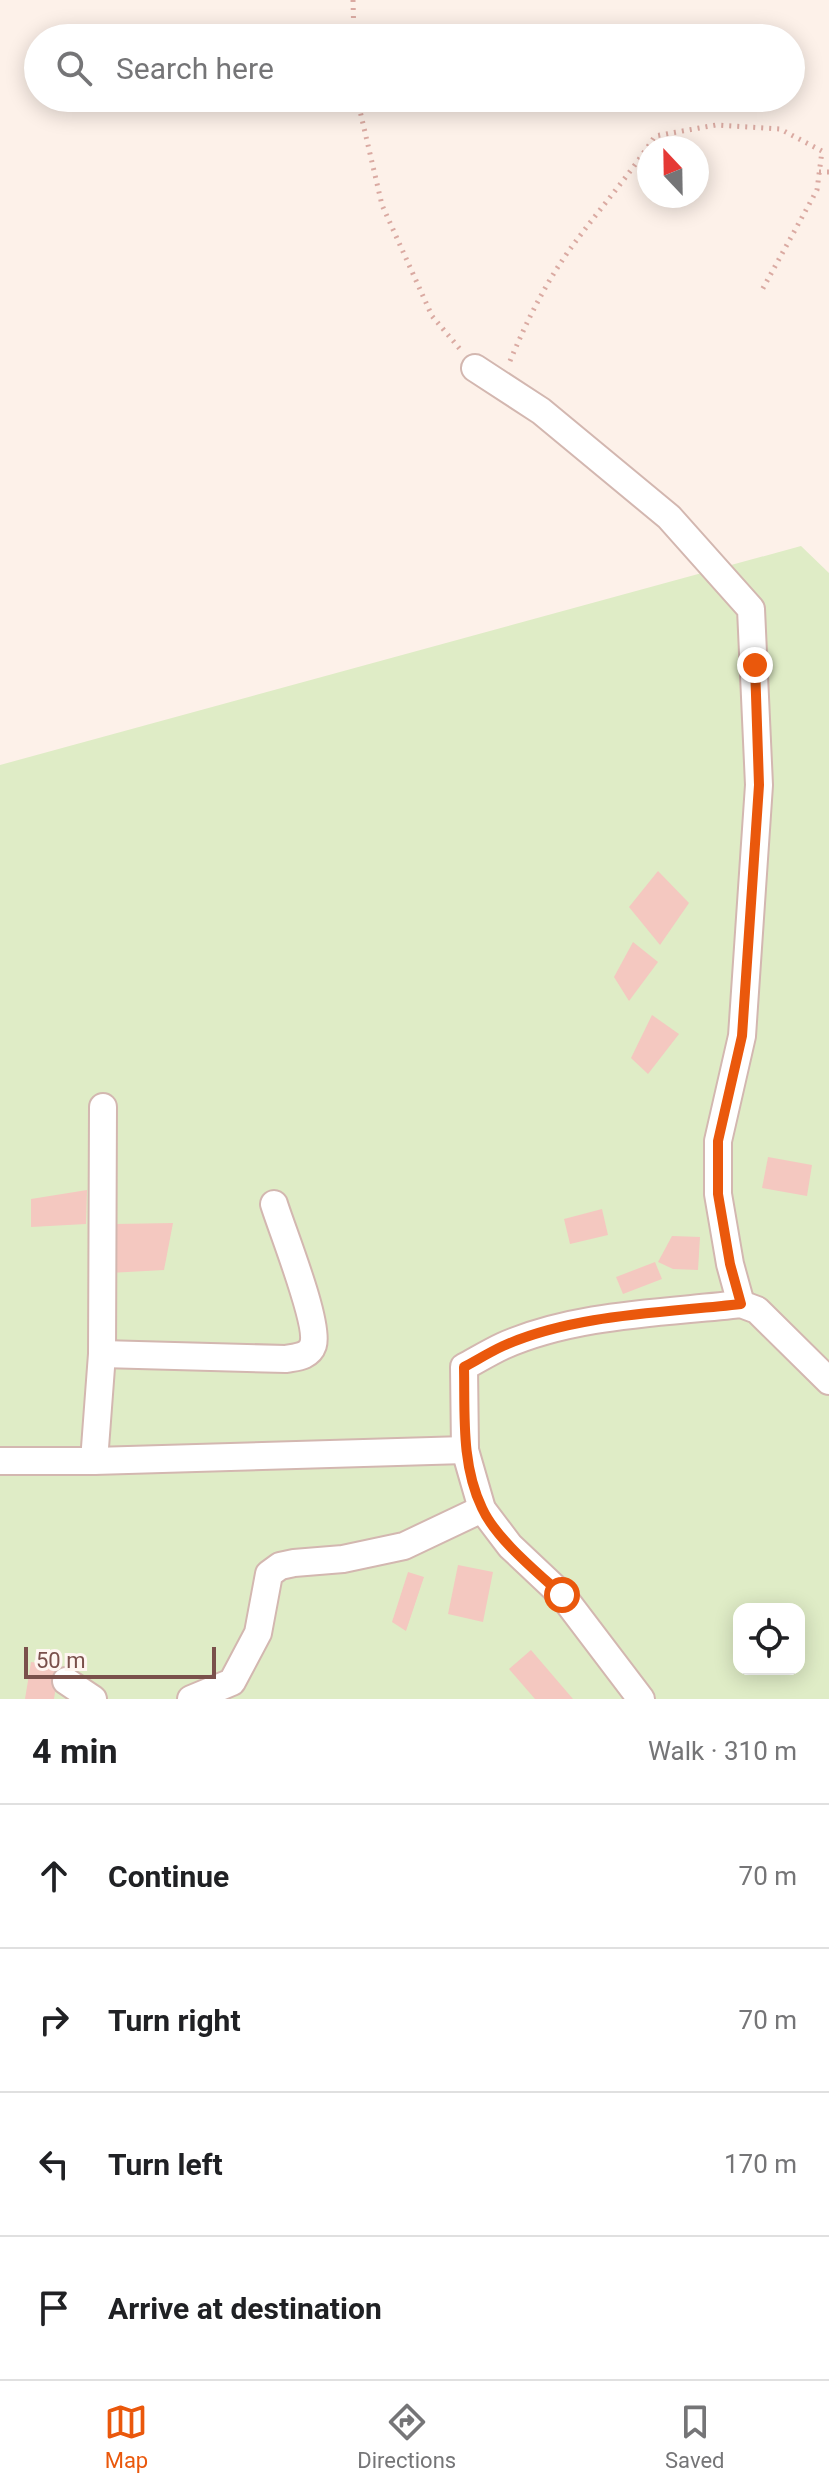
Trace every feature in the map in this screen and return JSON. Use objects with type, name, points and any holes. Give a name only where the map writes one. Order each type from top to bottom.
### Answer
[{"type":"street","points":[[475,368],[541,411],[669,517],[751,609],[759,785],[742,1036],[718,1141],[718,1194],[730,1264],[741,1304]]},
{"type":"street","points":[[94,1461],[102,1354],[103,1107]]},
{"type":"street","points":[[102,1354],[286,1359],[305,1355],[313,1345],[313,1323],[274,1204]]},
{"type":"street","points":[[641,1699],[562,1595],[510,1546],[482,1509],[465,1450],[464,1367],[503,1346],[544,1332],[596,1321],[741,1304],[757,1310],[829,1381]]},
{"type":"street","points":[[0,1461],[465,1450]]},
{"type":"street","points":[[191,1699],[232,1682],[258,1633],[269,1574],[280,1566],[343,1559],[404,1546],[482,1509]]},
{"type":"street","points":[[66,1681],[93,1699]]},
{"type":"path","points":[[353,0],[354,24]]},
{"type":"path","points":[[360,112],[382,205],[432,316],[475,368]]},
{"type":"path","points":[[500,383],[533,307],[575,243],[655,136],[716,125],[780,129],[822,151],[817,190],[762,290]]},
{"type":"path","points":[[819,172],[829,172]]},
{"type":"green space","points":[[801,546],[829,573],[829,1699],[0,1699],[0,765]]},
{"type":"building","points":[[658,871],[689,903],[660,945],[629,907]]},
{"type":"building","points":[[633,942],[658,962],[629,1001],[614,977]]},
{"type":"building","points":[[652,1015],[679,1034],[648,1074],[631,1058]]},
{"type":"building","points":[[768,1157],[812,1165],[807,1196],[762,1188]]},
{"type":"building","points":[[87,1190],[86,1224],[31,1227],[31,1199]]},
{"type":"building","points":[[602,1209],[608,1235],[570,1244],[564,1219]]},
{"type":"building","points":[[173,1223],[164,1270],[109,1273],[115,1224]]},
{"type":"building","points":[[672,1236],[700,1237],[698,1270],[673,1269],[658,1262]]},
{"type":"building","points":[[655,1262],[662,1279],[623,1294],[616,1277]]},
{"type":"building","points":[[458,1565],[493,1572],[483,1622],[448,1614]]},
{"type":"building","points":[[408,1572],[424,1577],[406,1631],[392,1622]]},
{"type":"building","points":[[531,1650],[573,1699],[535,1699],[509,1669]]},
{"type":"building","points":[[31,1662],[59,1666],[54,1699],[25,1699]]},
{"type":"route","points":[[562,1595],[510,1546],[482,1509],[465,1450],[464,1367],[503,1346],[544,1332],[596,1321],[741,1304],[730,1264],[718,1194],[718,1141],[742,1036],[759,785],[755,665]]}]
